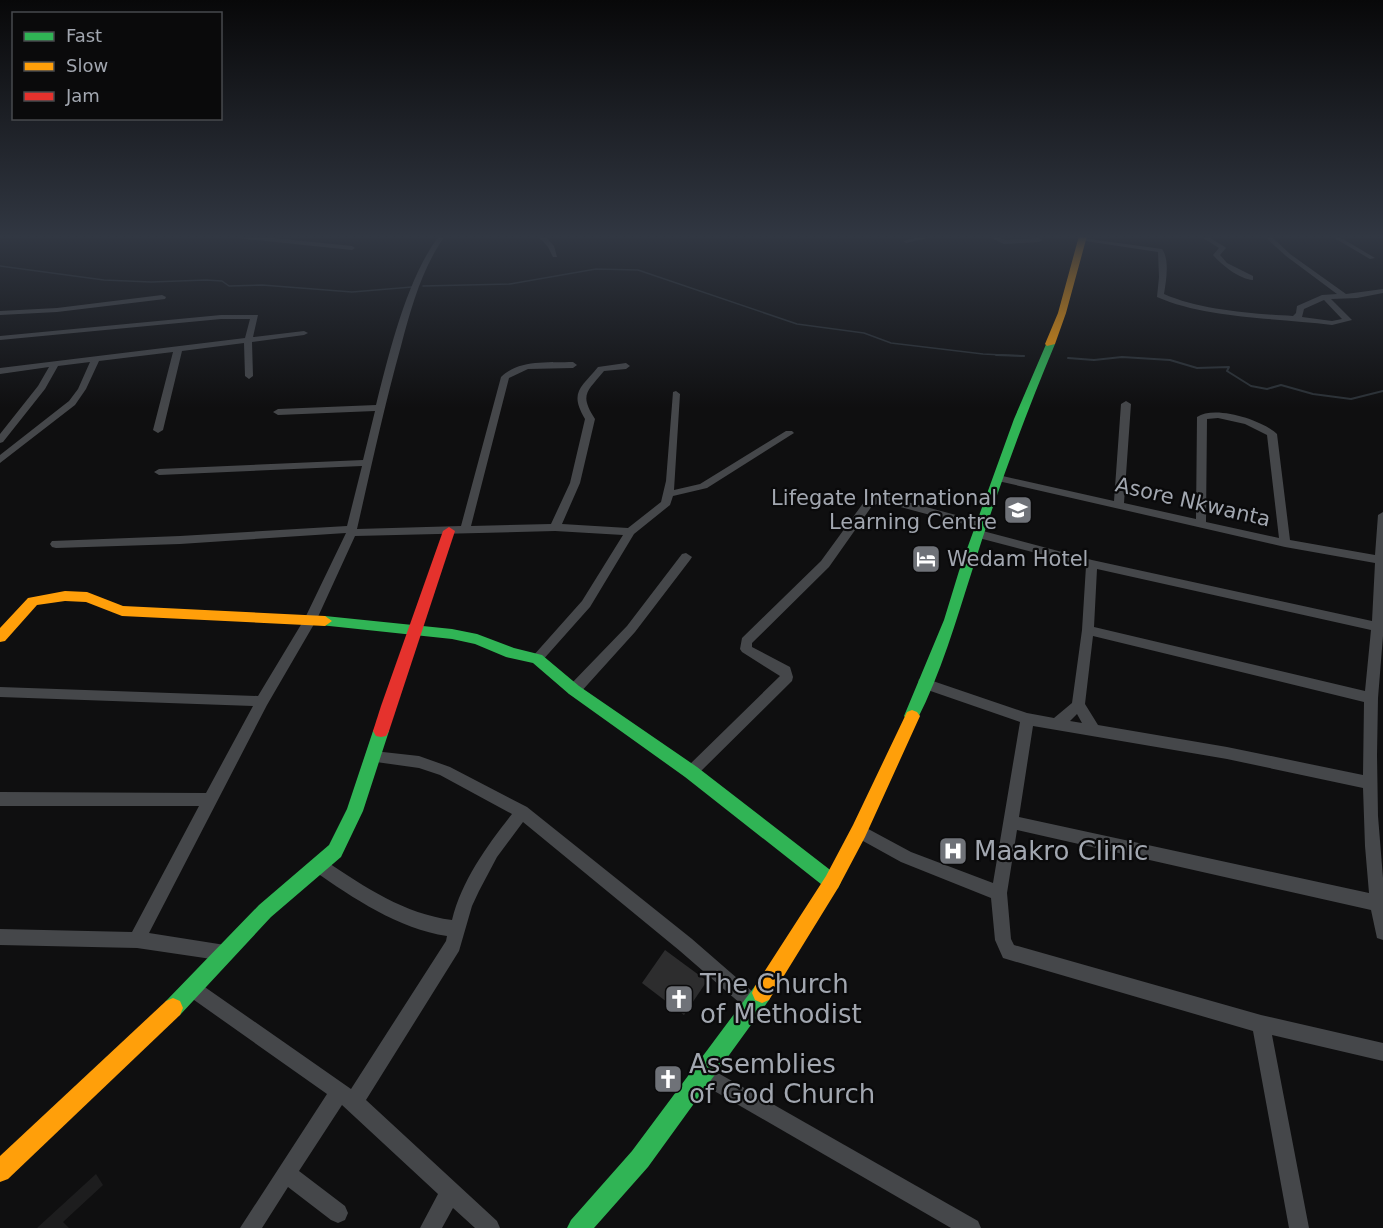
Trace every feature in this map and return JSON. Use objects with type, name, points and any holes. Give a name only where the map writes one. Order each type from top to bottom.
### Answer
[{"type":"street","points":[[137,940],[262,701],[311,619],[352,531],[380,408],[413,293]]},
{"type":"street","points":[[580,1228],[640,1159],[754,1005],[832,882],[859,831],[904,736],[951,620],[998,478],[1062,313],[1067,293]]},
{"type":"street","points":[[1160,293],[1168,299],[1226,310],[1332,323],[1348,320],[1325,297]]},
{"type":"street","points":[[1339,293],[1343,296]]},
{"type":"street","points":[[1295,318],[1300,314],[1300,308],[1325,297],[1371,293]]},
{"type":"street","points":[[0,313],[162,297]]},
{"type":"street","points":[[0,338],[221,317],[255,317],[248,341],[249,376]]},
{"type":"street","points":[[0,370],[304,333]]},
{"type":"street","points":[[158,430],[178,349]]},
{"type":"street","points":[[0,460],[72,403],[82,389],[96,359]]},
{"type":"street","points":[[0,440],[42,387],[56,364]]},
{"type":"street","points":[[465,530],[505,377],[529,368],[573,365]]},
{"type":"street","points":[[555,527],[575,483],[590,419],[582,406],[584,390],[601,369],[626,366]]},
{"type":"street","points":[[537,659],[586,604],[612,564],[626,537],[661,509],[669,494],[676,394]]},
{"type":"street","points":[[1119,505],[1126,404]]},
{"type":"street","points":[[278,412],[380,408]]},
{"type":"street","points":[[1201,524],[1202,417],[1220,416],[1241,420],[1267,429],[1272,434],[1285,543]]},
{"type":"street","points":[[669,494],[703,486],[789,433]]},
{"type":"street","points":[[159,472],[367,463]]},
{"type":"street","name":"Asore Nkwanta","points":[[998,478],[1285,543],[1379,560]]},
{"type":"street","points":[[671,481],[703,486]]},
{"type":"street","points":[[691,771],[787,677],[784,671],[746,649],[746,641],[825,564],[868,504],[881,498],[1092,564],[1379,634]]},
{"type":"street","points":[[1383,515],[1379,560],[1381,612],[1371,698],[1370,783],[1377,903],[1383,932]]},
{"type":"street","points":[[56,544],[352,531],[449,531],[555,527],[612,532],[626,537]]},
{"type":"street","points":[[0,1171],[193,989],[265,911],[335,851],[345,833],[374,757],[393,689],[416,630],[449,531]]},
{"type":"street","points":[[574,690],[631,629],[686,557]]},
{"type":"street","points":[[1059,723],[1078,705],[1088,630],[1092,564]]},
{"type":"street","points":[[0,637],[33,601],[48,597],[87,597],[122,611],[311,619],[477,639],[511,653],[537,659],[574,690],[691,771],[832,882]]},
{"type":"street","points":[[1088,630],[1371,698]]},
{"type":"street","points":[[924,683],[1028,719],[1093,729],[1370,783]]},
{"type":"street","points":[[0,692],[262,701]]},
{"type":"street","points":[[1078,705],[1093,729]]},
{"type":"street","points":[[1028,719],[999,893],[1003,940],[1009,952],[1260,1024],[1383,1052]]},
{"type":"street","points":[[374,757],[419,762],[445,771],[522,812],[687,945],[754,1005]]},
{"type":"street","points":[[0,799],[209,800]]},
{"type":"street","points":[[249,1228],[286,1173],[347,1097],[453,945],[464,904],[477,877],[492,852],[522,812]]},
{"type":"street","points":[[1012,822],[1377,903]]},
{"type":"street","points":[[859,831],[906,857],[999,893]]},
{"type":"street","points":[[320,866],[343,882],[410,917],[439,928],[457,929]]},
{"type":"street","points":[[0,937],[137,940],[225,953]]},
{"type":"street","points":[[193,989],[347,1097],[490,1228]]},
{"type":"street","points":[[1260,1024],[1299,1228]]},
{"type":"street","points":[[704,1074],[971,1228]]},
{"type":"street","points":[[286,1173],[338,1213]]},
{"type":"street","points":[[430,1228],[451,1192]]},
{"type":"shaded area","points":[[96,1174],[103,1185],[63,1222],[69,1228],[37,1228]]},
{"type":"building","name":"The Church of Methodist","points":[[665,950],[707,981],[684,1015],[642,983]]},
{"type":"waterway","points":[[707,293],[797,324],[864,333],[891,343],[983,354],[1024,356],[996,355]]},
{"type":"waterway","points":[[1068,358],[1094,360],[1122,357],[1170,360],[1197,368],[1229,367],[1227,371],[1251,386],[1267,389],[1281,385],[1313,394],[1351,399],[1383,391]]},
{"type":"traffic: fast","points":[[912,716],[951,620],[965,571],[1019,419],[1050,344]]},
{"type":"traffic: fast","points":[[325,621],[452,634],[477,639],[511,653],[537,659],[574,690],[691,772],[832,882]]},
{"type":"traffic: fast","points":[[173,1008],[265,911],[335,851],[355,811],[381,731]]},
{"type":"traffic: fast","points":[[579,1228],[640,1159],[762,993]]},
{"type":"traffic: slow","points":[[1050,344],[1067,293]]},
{"type":"traffic: slow","points":[[0,637],[33,601],[65,596],[87,597],[122,611],[325,621]]},
{"type":"traffic: slow","points":[[762,993],[832,882],[859,831],[912,716]]},
{"type":"traffic: slow","points":[[0,1171],[173,1008]]},
{"type":"traffic: jam","points":[[381,731],[449,531]]},
{"type":"place","name":"Lifegate International Learning Centre","points":[[1018,510]]},
{"type":"place","name":"Wedam Hotel","points":[[926,559]]},
{"type":"place","name":"Maakro Clinic","points":[[953,851]]},
{"type":"place","name":"The Church of Methodist","points":[[679,999]]},
{"type":"place","name":"Assemblies of God Church","points":[[668,1079]]}]
